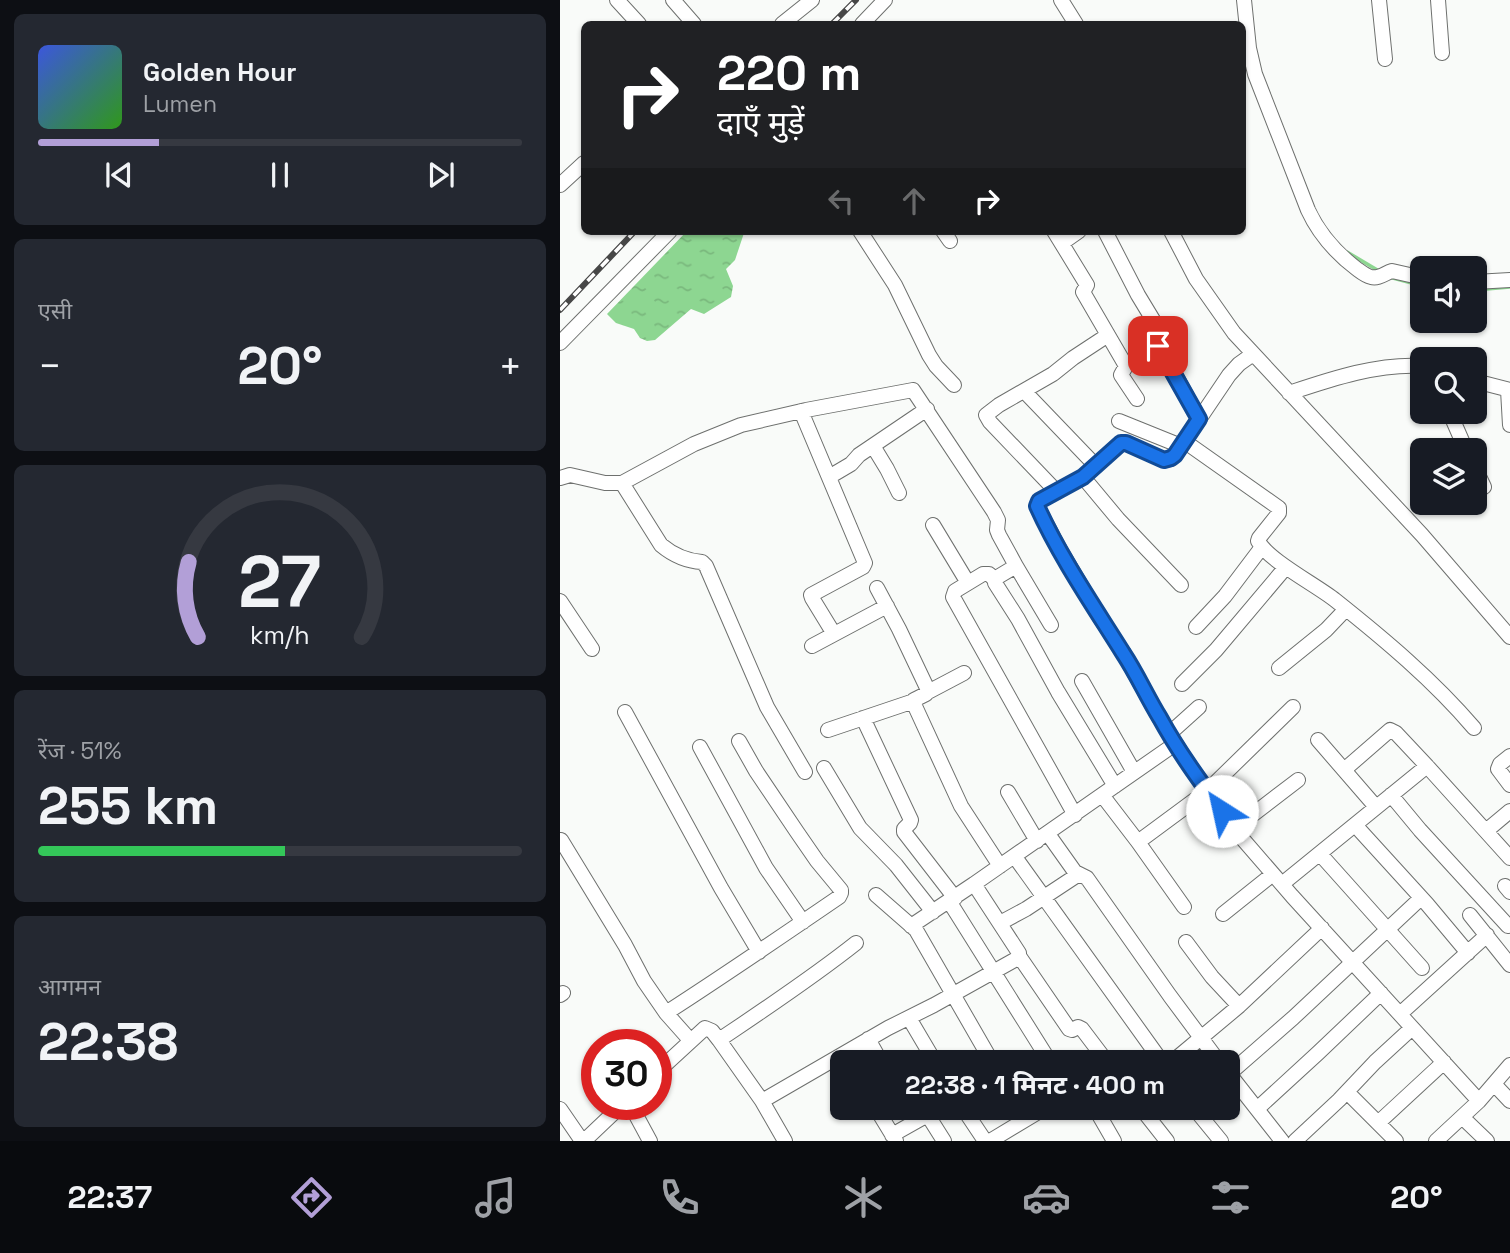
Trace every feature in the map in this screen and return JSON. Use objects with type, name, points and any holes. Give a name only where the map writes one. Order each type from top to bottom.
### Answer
[{"type":"street","points":[[617,0],[636,21]]},
{"type":"street","points":[[673,0],[691,21]]},
{"type":"street","points":[[786,21],[813,0]]},
{"type":"street","points":[[865,21],[885,0]]},
{"type":"street","points":[[1061,0],[1074,21]]},
{"type":"street","points":[[1244,0],[1249,48],[1255,74],[1312,219],[1331,246],[1368,276],[1373,278],[1392,271],[1410,275]]},
{"type":"street","points":[[1378,0],[1385,59]]},
{"type":"street","points":[[1438,0],[1442,53]]},
{"type":"street","points":[[560,185],[581,166]]},
{"type":"street","points":[[560,344],[666,235]]},
{"type":"street","points":[[863,235],[895,285],[929,355],[954,385]]},
{"type":"street","points":[[1107,235],[1164,338],[1158,348],[1175,373],[1199,419]]},
{"type":"street","points":[[1173,235],[1196,279],[1234,334],[1422,535],[1510,637]]},
{"type":"street","points":[[1058,237],[1087,285],[1083,292],[1126,366],[1122,376],[1136,399]]},
{"type":"street","points":[[1487,281],[1510,280]]},
{"type":"street","points":[[1057,492],[986,417],[999,405],[1053,374],[1108,335]]},
{"type":"street","points":[[1253,354],[1229,375],[1175,455],[1167,460],[1121,443],[1083,477],[1039,501],[1037,506],[1172,739],[1234,829],[1479,1101]]},
{"type":"street","points":[[1289,393],[1350,373],[1410,366]]},
{"type":"street","points":[[1487,384],[1509,390],[1510,425]]},
{"type":"street","points":[[560,463],[565,477],[622,483],[694,444],[741,425],[911,390],[927,409],[998,518],[998,533],[1051,625]]},
{"type":"street","points":[[1024,391],[1096,466]]},
{"type":"street","points":[[829,477],[927,409]]},
{"type":"street","points":[[801,411],[865,563],[863,567],[811,595],[834,634]]},
{"type":"street","points":[[1119,421],[1182,444],[1279,508],[1279,513],[1258,541],[1262,547],[1346,609],[1443,694],[1474,728]]},
{"type":"street","points":[[873,446],[899,493]]},
{"type":"street","points":[[1083,477],[1181,585]]},
{"type":"street","points":[[622,483],[661,545],[685,559],[702,562],[706,566],[767,707],[805,772]]},
{"type":"street","points":[[933,525],[968,583]]},
{"type":"street","points":[[1196,627],[1225,596],[1262,547]]},
{"type":"street","points":[[995,580],[1016,566]]},
{"type":"street","points":[[1182,684],[1216,650],[1286,567]]},
{"type":"street","points":[[1075,815],[954,601],[953,593],[986,573],[995,580],[1115,786]]},
{"type":"street","points":[[877,588],[900,629],[928,692]]},
{"type":"street","points":[[560,601],[592,649]]},
{"type":"street","points":[[812,646],[887,606]]},
{"type":"street","points":[[1279,668],[1326,630],[1346,609]]},
{"type":"street","points":[[828,730],[914,701],[964,673]]},
{"type":"street","points":[[1082,681],[1134,772]]},
{"type":"street","points":[[914,701],[961,806],[1000,866]]},
{"type":"street","points":[[1138,842],[1208,791],[1293,706]]},
{"type":"street","points":[[911,926],[1015,857],[1134,772],[1172,739],[1199,707]]},
{"type":"street","points":[[625,712],[759,952]]},
{"type":"street","points":[[863,718],[911,820],[904,832],[952,900],[1043,1050]]},
{"type":"street","points":[[1344,770],[1390,730],[1396,733],[1510,858]]},
{"type":"street","points":[[1318,740],[1376,807]]},
{"type":"street","points":[[666,1013],[839,897],[841,891],[784,813],[739,741]]},
{"type":"street","points":[[700,747],[766,868],[803,922]]},
{"type":"street","points":[[1510,756],[1498,769],[1510,785]]},
{"type":"street","points":[[1223,914],[1320,854],[1427,766]]},
{"type":"street","points":[[824,768],[860,828],[896,865],[933,912]]},
{"type":"street","points":[[1234,829],[1298,780]]},
{"type":"street","points":[[1008,792],[1042,838],[1072,869],[1087,878],[1210,1050]]},
{"type":"street","points":[[1102,795],[1184,907]]},
{"type":"street","points":[[1391,795],[1508,926]]},
{"type":"street","points":[[1486,831],[1510,811]]},
{"type":"street","points":[[1354,825],[1468,953]]},
{"type":"street","points":[[561,840],[644,981],[666,1013],[690,1040]]},
{"type":"street","points":[[1320,854],[1422,968]]},
{"type":"street","points":[[1015,857],[1153,1050]]},
{"type":"street","points":[[1000,923],[1079,874]]},
{"type":"street","points":[[974,884],[1069,1029],[1082,1029],[1098,1050]]},
{"type":"street","points":[[876,895],[920,936],[985,1050]]},
{"type":"street","points":[[1240,1063],[1293,1018],[1421,898]]},
{"type":"street","points":[[1470,915],[1510,965]]},
{"type":"street","points":[[1187,1050],[1239,1006],[1322,928]]},
{"type":"street","points":[[1400,1014],[1487,935]]},
{"type":"street","points":[[1186,942],[1212,977],[1239,1006]]},
{"type":"street","points":[[719,1040],[856,943]]},
{"type":"street","points":[[856,1050],[868,1040],[1019,956]]},
{"type":"street","points":[[1257,1109],[1381,993]]},
{"type":"street","points":[[909,1018],[928,1050]]},
{"type":"street","points":[[672,1057],[705,1028],[712,1031],[762,1101],[785,1141]]},
{"type":"street","points":[[1295,1141],[1412,1028]]},
{"type":"street","points":[[868,1040],[874,1050]]},
{"type":"street","points":[[1378,1123],[1444,1062]]},
{"type":"street","points":[[1436,1141],[1479,1101],[1510,1065]]},
{"type":"street","points":[[762,1101],[830,1066]]},
{"type":"street","points":[[1494,1084],[1510,1101]]},
{"type":"street","points":[[1240,1088],[1282,1141]]},
{"type":"street","points":[[1347,1092],[1396,1141]]},
{"type":"street","points":[[560,1109],[583,1141],[606,1120]]},
{"type":"street","points":[[1462,1117],[1487,1141]]},
{"type":"street","points":[[638,1120],[649,1141]]},
{"type":"street","points":[[883,1120],[894,1138],[919,1120]]},
{"type":"street","points":[[931,1120],[944,1141]]},
{"type":"street","points":[[972,1120],[987,1141],[1014,1120]]},
{"type":"street","points":[[1106,1120],[1114,1141]]},
{"type":"street","points":[[1150,1120],[1167,1141]]},
{"type":"street","points":[[1204,1120],[1221,1141]]},
{"type":"water","points":[[683,235],[743,235],[735,260],[726,269],[733,286],[731,297],[704,314],[691,309],[655,340],[647,341],[640,338],[634,329],[616,323],[607,314]]},
{"type":"waterway","points":[[1347,252],[1379,271]]},
{"type":"waterway","points":[[1389,277],[1410,283]]},
{"type":"waterway","points":[[1487,289],[1510,287]]},
{"type":"railway","points":[[835,21],[856,0]]},
{"type":"railway","points":[[560,310],[631,235]]},
{"type":"route","points":[[1158,346],[1199,419],[1175,455],[1164,460],[1121,443],[1083,477],[1039,501],[1037,506],[1160,719],[1222,811]]}]
